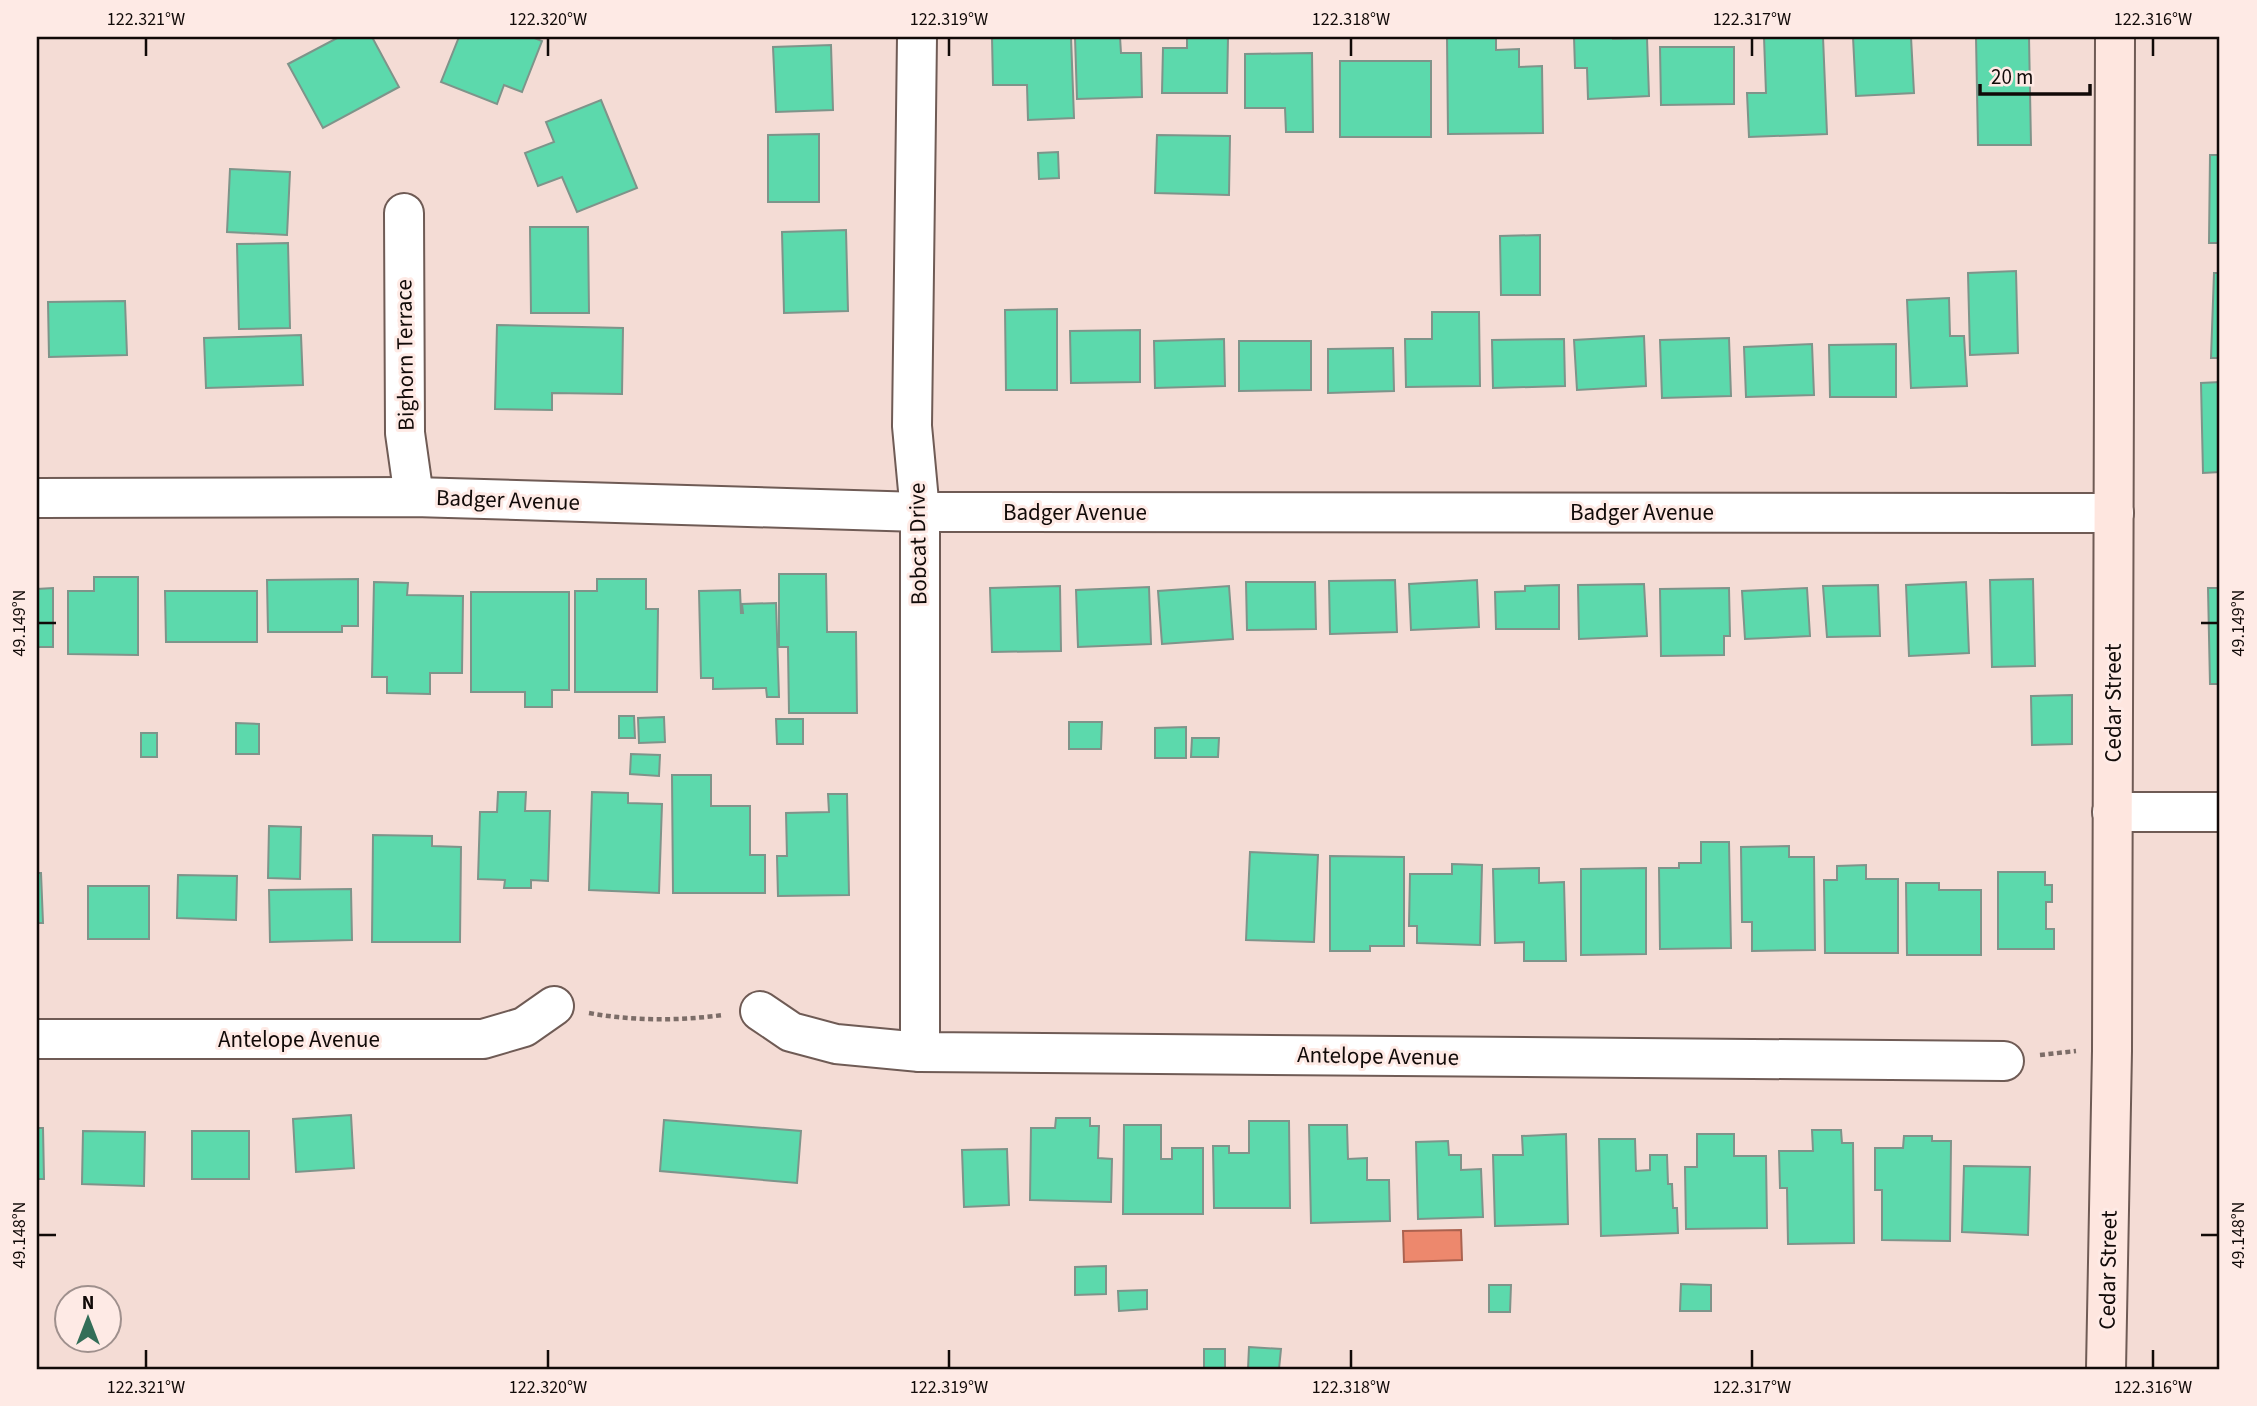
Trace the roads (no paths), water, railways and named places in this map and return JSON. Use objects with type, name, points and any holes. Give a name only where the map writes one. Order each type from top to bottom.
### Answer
[{"type":"main road","name":"Cedar Street","points":[[2106,1369],[2112,1051],[2115,37]]},
{"type":"street","name":"Bobcat Drive","points":[[917,37],[912,426],[920,512],[920,1052]]},
{"type":"street","name":"Bighorn Terrace","points":[[404,213],[405,433],[414,497]]},
{"type":"street","name":"Badger Avenue","points":[[37,498],[414,497],[920,512],[2114,513]]},
{"type":"street","points":[[2112,812],[2220,812]]},
{"type":"street","name":"Antelope Avenue","points":[[37,1040],[483,1039],[524,1027],[554,1006]]},
{"type":"street","name":"Antelope Avenue","points":[[760,1011],[791,1032],[836,1044],[920,1052],[2004,1062]]}]
